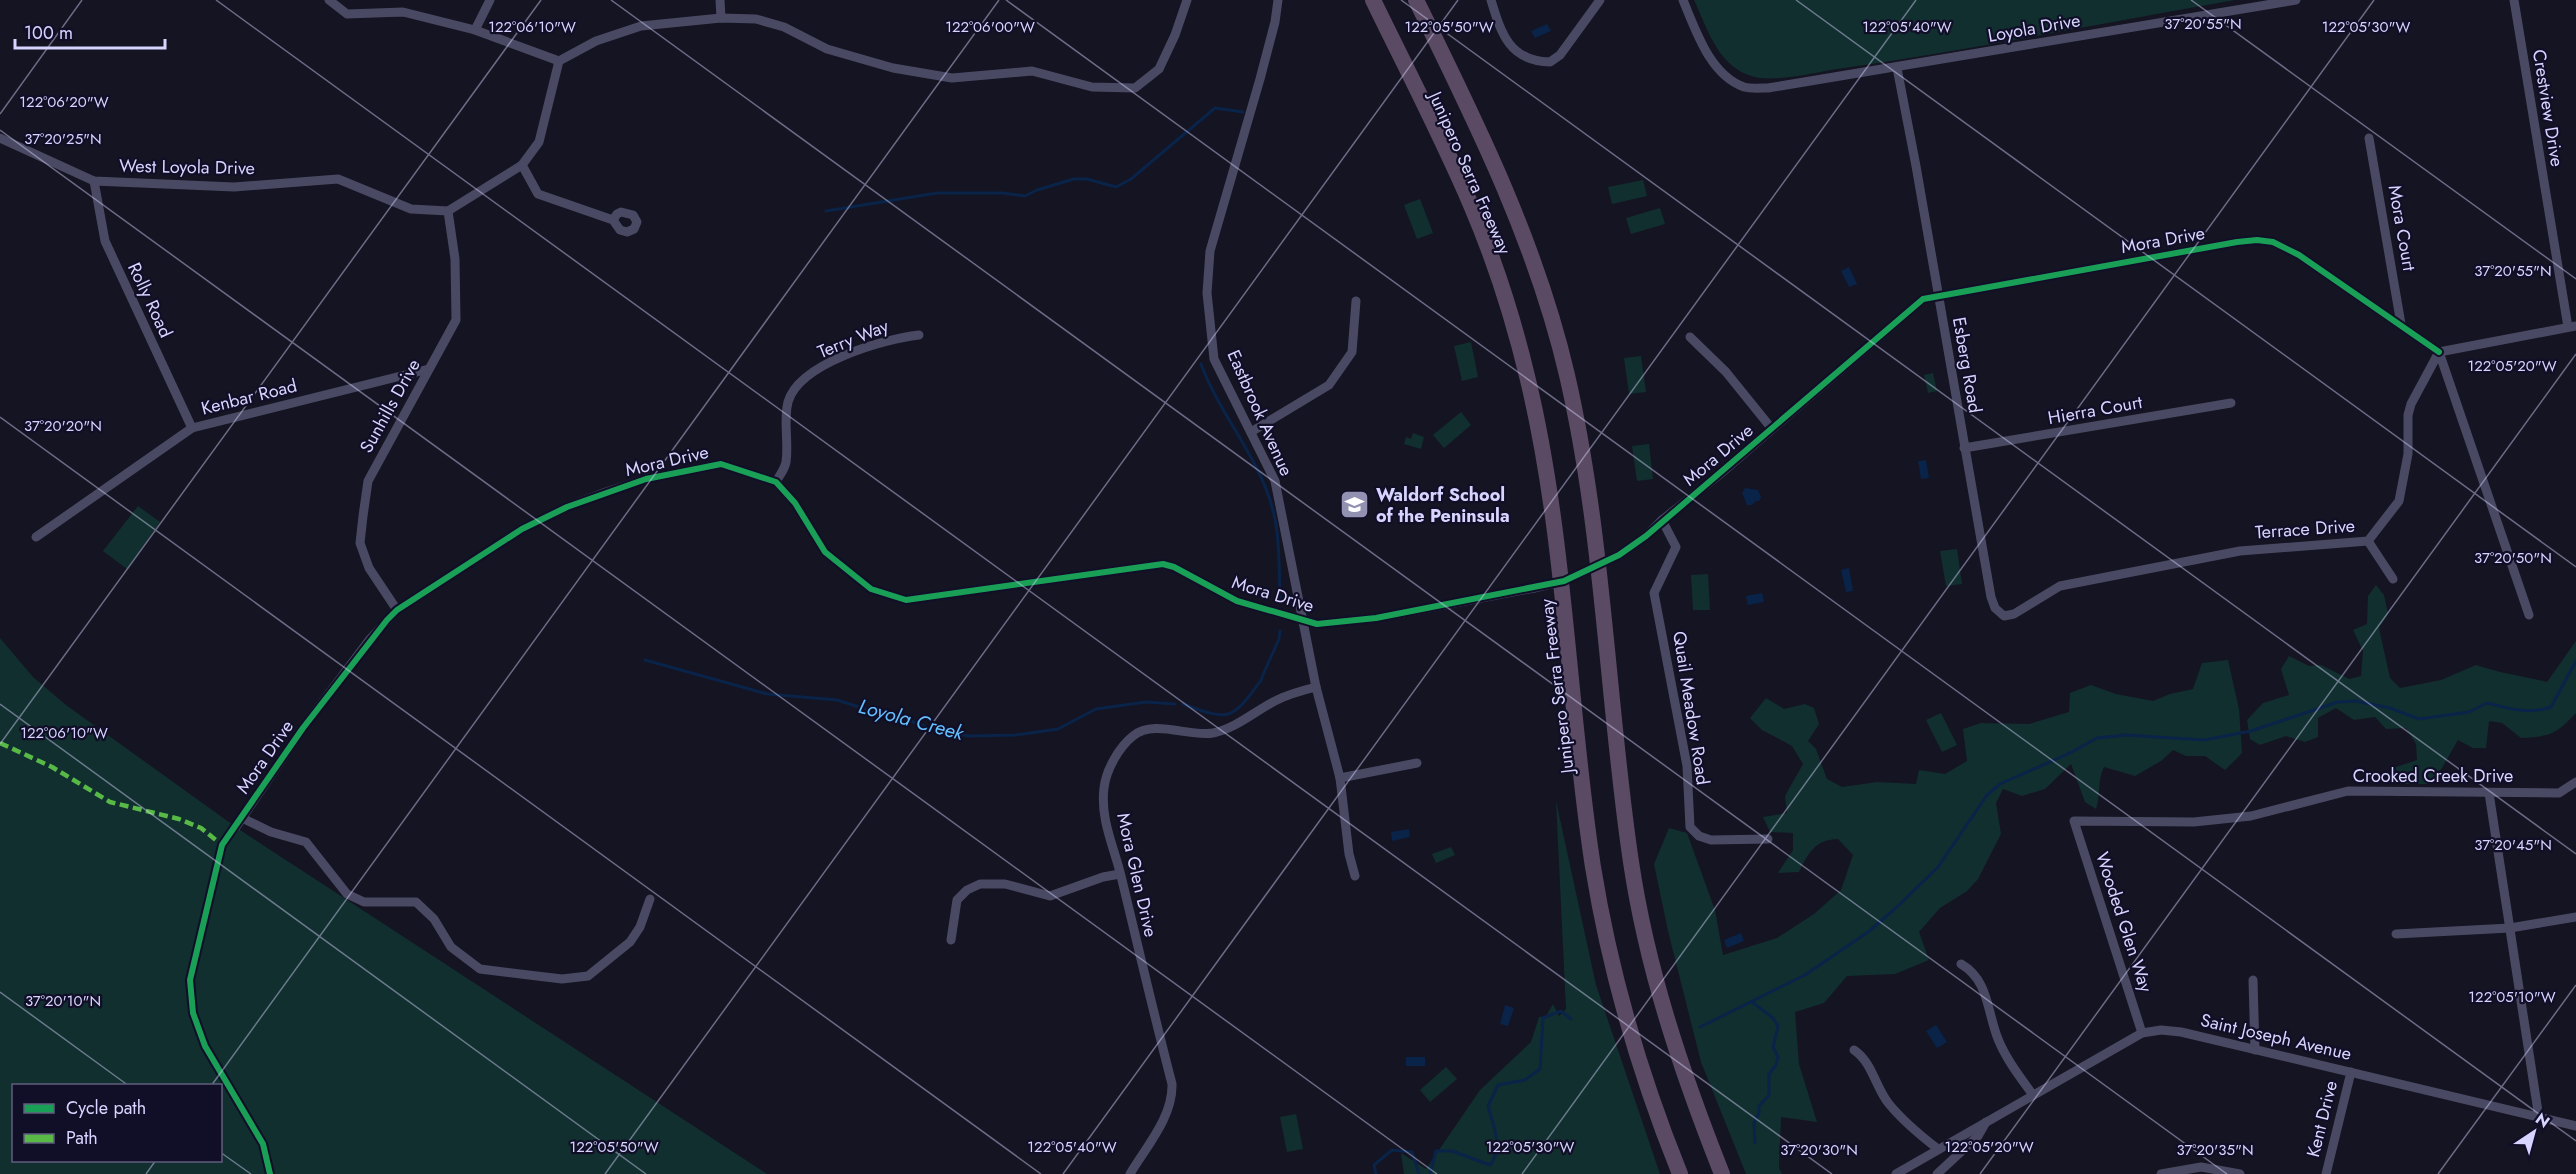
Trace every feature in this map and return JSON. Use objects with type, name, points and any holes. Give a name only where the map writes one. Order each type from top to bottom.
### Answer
[{"type":"highway","name":"Junipero Serra Freeway","points":[[1373,0],[1471,205],[1494,263],[1528,381],[1551,509],[1593,866],[1605,935],[1637,1055],[1657,1118],[1680,1174]]},
{"type":"highway","name":"Junipero Serra Freeway","points":[[1416,0],[1507,190],[1550,311],[1567,374],[1580,438],[1589,501],[1631,862],[1641,916],[1674,1043],[1722,1174]]},
{"type":"street","points":[[329,0],[347,14],[403,12],[475,30],[559,61]]},
{"type":"street","points":[[475,30],[490,0]]},
{"type":"street","points":[[720,0],[721,18]]},
{"type":"street","points":[[448,211],[522,165],[539,142],[559,61],[596,41],[641,26],[721,18],[756,19],[784,27],[827,49],[893,68],[952,78],[1032,71],[1092,87],[1135,88],[1159,69],[1175,35],[1187,0]]},
{"type":"street","name":"Eastbrook Avenue","points":[[1278,0],[1275,22],[1260,79],[1210,251],[1207,293],[1214,359],[1275,481],[1316,687],[1340,777],[1349,854],[1355,876]]},
{"type":"street","points":[[1491,0],[1497,23],[1506,41],[1530,59],[1550,62],[1560,55],[1600,0]]},
{"type":"street","name":"Loyola Drive","points":[[1683,0],[1721,74],[1744,87],[1768,88],[2296,0]]},
{"type":"street","name":"Crestview Drive","points":[[2514,0],[2572,326]]},
{"type":"street","name":"Esberg Road","points":[[1897,68],[1991,597]]},
{"type":"street","name":"West Loyola Drive","points":[[0,138],[94,181],[234,187],[338,179],[411,209],[448,211]]},
{"type":"street","name":"Mora Court","points":[[2369,138],[2401,324]]},
{"type":"street","points":[[522,165],[538,194],[613,220]]},
{"type":"street","name":"Rolly Road","points":[[94,181],[105,241],[192,428]]},
{"type":"street","name":"Sunhills Drive","points":[[397,610],[380,586],[366,560],[360,543],[363,516],[368,481],[456,320],[455,259],[448,211]]},
{"type":"street","name":"Mora Drive","points":[[236,827],[303,728],[370,639],[397,610],[522,529],[567,507],[646,478],[721,464],[776,482],[795,503],[825,552],[871,589],[906,600],[1163,564],[1237,601],[1302,620],[1325,624],[1376,618],[1564,581],[1619,555],[1646,536],[1923,299],[2172,253],[2257,240],[2277,243],[2299,255],[2439,352]]},
{"type":"street","points":[[1251,432],[1329,385],[1353,352],[1356,301]]},
{"type":"street","points":[[2529,615],[2439,352],[2572,326]]},
{"type":"street","name":"Terry Way","points":[[776,482],[786,464],[788,402],[796,385],[831,362],[893,338],[919,335]]},
{"type":"street","points":[[1690,337],[1726,372],[1772,429]]},
{"type":"street","name":"Terrace Drive","points":[[1991,597],[1995,608],[2004,616],[2010,616],[2060,586],[2240,551],[2368,541],[2399,501],[2408,454],[2408,415],[2411,404],[2439,352]]},
{"type":"street","name":"Kenbar Road","points":[[36,537],[192,428],[429,369]]},
{"type":"street","name":"Hierra Court","points":[[1964,448],[2231,403]]},
{"type":"street","name":"Quail Meadow Road","points":[[1662,520],[1676,547],[1654,592],[1687,765],[1690,827],[1699,836],[1710,840],[1768,839]]},
{"type":"street","points":[[2368,541],[2394,579]]},
{"type":"street","name":"Mora Glen Drive","points":[[1130,1174],[1168,1111],[1172,1084],[1106,826],[1104,787],[1117,756],[1132,737],[1143,731],[1157,729],[1200,734],[1222,730],[1278,699],[1316,687]]},
{"type":"street","points":[[1340,777],[1417,763]]},
{"type":"street","name":"Crooked Creek Drive","points":[[2074,821],[2194,822],[2252,816],[2348,791],[2559,793],[2576,782]]},
{"type":"street","points":[[2489,793],[2540,1118]]},
{"type":"street","name":"Mora Drive","points":[[242,818],[271,832],[306,842],[347,894],[364,902],[416,902],[434,919],[450,947],[480,969],[562,979],[588,976],[630,942],[640,927],[650,898]]},
{"type":"street","name":"Wooded Glen Way","points":[[2074,821],[2142,1033]]},
{"type":"street","points":[[951,939],[957,900],[967,890],[980,884],[1005,884],[1050,896],[1103,876],[1120,874]]},
{"type":"street","points":[[2396,934],[2511,928],[2576,917]]},
{"type":"street","points":[[1961,964],[1979,982],[1988,1001],[1996,1037],[2033,1095]]},
{"type":"street","points":[[2253,980],[2255,1050]]},
{"type":"street","name":"Saint Joseph Avenue","points":[[1896,1173],[2142,1033],[2171,1030],[2576,1126]]},
{"type":"street","points":[[1854,1050],[1865,1059],[1889,1104],[1938,1149]]},
{"type":"street","name":"Kent Drive","points":[[2326,1174],[2351,1072]]},
{"type":"street","name":"Saint Joseph Avenue","points":[[1937,1174],[1978,1136],[1986,1122]]},
{"type":"street","points":[[2161,1174],[2201,1167],[2240,1174]]},
{"type":"green space","points":[[1694,0],[2235,0],[1937,53],[1792,77],[1768,78],[1748,75],[1728,62],[1714,44]]},
{"type":"green space","points":[[1643,180],[1647,196],[1612,204],[1608,187]]},
{"type":"green space","points":[[1420,199],[1433,233],[1417,239],[1404,205]]},
{"type":"green space","points":[[1660,208],[1665,224],[1631,234],[1626,218]]},
{"type":"green space","points":[[1471,342],[1478,377],[1462,381],[1454,346]]},
{"type":"green space","points":[[1641,356],[1646,392],[1629,394],[1624,358]]},
{"type":"green space","points":[[1933,373],[1937,391],[1928,393],[1924,375]]},
{"type":"green space","points":[[1461,412],[1471,425],[1444,448],[1433,435]]},
{"type":"green space","points":[[1413,433],[1424,437],[1421,449],[1404,444],[1406,437],[1411,439]]},
{"type":"green space","points":[[1649,444],[1653,479],[1637,481],[1632,446]]},
{"type":"green space","points":[[138,506],[160,522],[127,569],[103,551]]},
{"type":"green space","points":[[1957,549],[1962,584],[1946,586],[1940,551]]},
{"type":"green space","points":[[1708,574],[1710,610],[1693,610],[1691,575]]},
{"type":"green space","points":[[2376,585],[2384,595],[2388,614],[2379,628],[2390,678],[2400,688],[2441,680],[2476,665],[2547,682],[2576,641],[2576,713],[2552,733],[2521,738],[2502,723],[2489,721],[2486,748],[2473,748],[2458,740],[2442,768],[2427,784],[2396,784],[2396,767],[2417,760],[2416,744],[2406,728],[2386,729],[2375,717],[2354,720],[2336,708],[2318,718],[2318,737],[2305,742],[2286,736],[2260,745],[2250,739],[2247,720],[2263,703],[2289,695],[2281,669],[2289,656],[2309,666],[2321,665],[2349,679],[2361,676],[2363,651],[2353,630],[2367,624],[2368,596]]},
{"type":"green space","points":[[0,638],[33,677],[66,705],[240,830],[767,1174],[0,1174]]},
{"type":"green space","points":[[2228,660],[2239,709],[2242,753],[2225,770],[2205,756],[2186,756],[2173,750],[2161,761],[2135,776],[2104,767],[2100,777],[2096,809],[2085,802],[2071,764],[2045,789],[2022,796],[2003,789],[1996,803],[2001,834],[1978,879],[1967,891],[1940,908],[1919,932],[1929,960],[1895,974],[1847,976],[1824,1003],[1795,1012],[1799,1064],[1817,1122],[1781,1117],[1779,1168],[1782,1174],[1746,1174],[1701,1062],[1668,931],[1654,864],[1669,828],[1687,833],[1715,910],[1723,955],[1777,938],[1814,914],[1841,890],[1853,855],[1838,839],[1818,844],[1799,872],[1778,873],[1793,850],[1793,833],[1770,832],[1763,817],[1787,813],[1785,796],[1803,764],[1792,746],[1762,730],[1750,718],[1766,698],[1784,709],[1805,704],[1814,708],[1819,724],[1808,741],[1816,749],[1827,779],[1842,787],[1877,782],[1916,784],[1919,770],[1945,774],[1967,761],[1963,729],[1981,723],[2029,724],[2069,712],[2070,693],[2091,685],[2116,694],[2153,701],[2170,694],[2193,689],[2202,663]]},
{"type":"green space","points":[[1941,713],[1957,745],[1942,752],[1926,720]]},
{"type":"green space","points":[[1556,801],[1596,985],[1660,1174],[1404,1174],[1401,1153],[1426,1169],[1480,1090],[1531,1042],[1539,1017],[1546,1016],[1553,1004],[1559,1016],[1566,1009]]},
{"type":"green space","points":[[1451,847],[1455,855],[1436,863],[1432,854]]},
{"type":"green space","points":[[1446,1067],[1457,1079],[1430,1102],[1420,1090]]},
{"type":"green space","points":[[1296,1114],[1303,1149],[1287,1152],[1280,1117]]},
{"type":"water","points":[[1547,24],[1551,31],[1535,38],[1531,31]]},
{"type":"water","points":[[1849,267],[1857,284],[1849,287],[1841,271]]},
{"type":"water","points":[[1926,460],[1929,478],[1921,479],[1918,461]]},
{"type":"water","points":[[1745,488],[1758,490],[1761,497],[1759,501],[1747,505],[1742,493]]},
{"type":"water","points":[[1849,568],[1853,591],[1846,592],[1841,570]]},
{"type":"water","points":[[1762,593],[1764,602],[1748,605],[1746,596]]},
{"type":"water","points":[[1409,829],[1410,837],[1392,841],[1391,832]]},
{"type":"water","points":[[1741,933],[1744,941],[1727,948],[1724,940]]},
{"type":"water","points":[[1505,1005],[1514,1008],[1508,1026],[1500,1024]]},
{"type":"water","points":[[1936,1025],[1947,1042],[1937,1048],[1926,1031]]},
{"type":"water","points":[[1406,1057],[1425,1057],[1425,1066],[1406,1066]]},
{"type":"waterway","points":[[826,211],[937,193],[1002,193],[1025,196],[1074,179],[1087,179],[1116,187],[1131,179],[1215,108],[1243,112]]},
{"type":"waterway","name":"Loyola Creek","points":[[1201,364],[1218,401],[1259,472],[1267,491],[1277,532],[1280,598]]},
{"type":"waterway","name":"Loyola Creek","points":[[1262,677],[1279,639],[1280,631]]},
{"type":"waterway","name":"Loyola Creek","points":[[645,660],[767,694],[837,700],[881,714],[897,716],[935,730],[969,736],[1016,735],[1058,729],[1096,709],[1146,702],[1175,704]]},
{"type":"waterway","points":[[1700,1027],[1805,975],[1868,932],[1938,867],[1987,795],[2000,784],[2072,752],[2097,738],[2126,735],[2204,740],[2251,731],[2338,702],[2356,701],[2390,708],[2419,719],[2469,712],[2487,703],[2519,710],[2543,709],[2551,707],[2576,661]]},
{"type":"waterway","name":"Loyola Creek","points":[[1183,704],[1211,713],[1229,714],[1244,703],[1262,679]]},
{"type":"waterway","points":[[1752,1002],[1773,1018],[1778,1026],[1773,1047],[1778,1057],[1776,1065],[1769,1074],[1769,1095],[1759,1106],[1759,1113],[1754,1123],[1755,1143]]},
{"type":"waterway","points":[[1430,1174],[1436,1151],[1452,1151],[1490,1165],[1497,1144],[1488,1106],[1498,1085],[1525,1080],[1540,1069],[1543,1018],[1561,1011],[1571,1019]]},
{"type":"waterway","points":[[1376,1174],[1374,1165],[1392,1150],[1412,1152],[1419,1174]]},
{"type":"marked path","points":[[0,743],[52,767],[110,802],[179,819],[201,828],[222,845]]},
{"type":"cycle path","points":[[270,1174],[263,1144],[205,1046],[193,1013],[190,980],[222,845],[303,728],[397,610],[522,529],[567,507],[646,479],[721,464],[776,482],[795,503],[825,552],[871,589],[906,600],[1163,564],[1174,567],[1237,601],[1317,624],[1376,618],[1564,581],[1619,555],[1646,536],[1923,299],[2257,240],[2273,242],[2299,255],[2439,352]]},
{"type":"place","name":"Waldorf School of the Peninsula","points":[[1355,505]]}]
